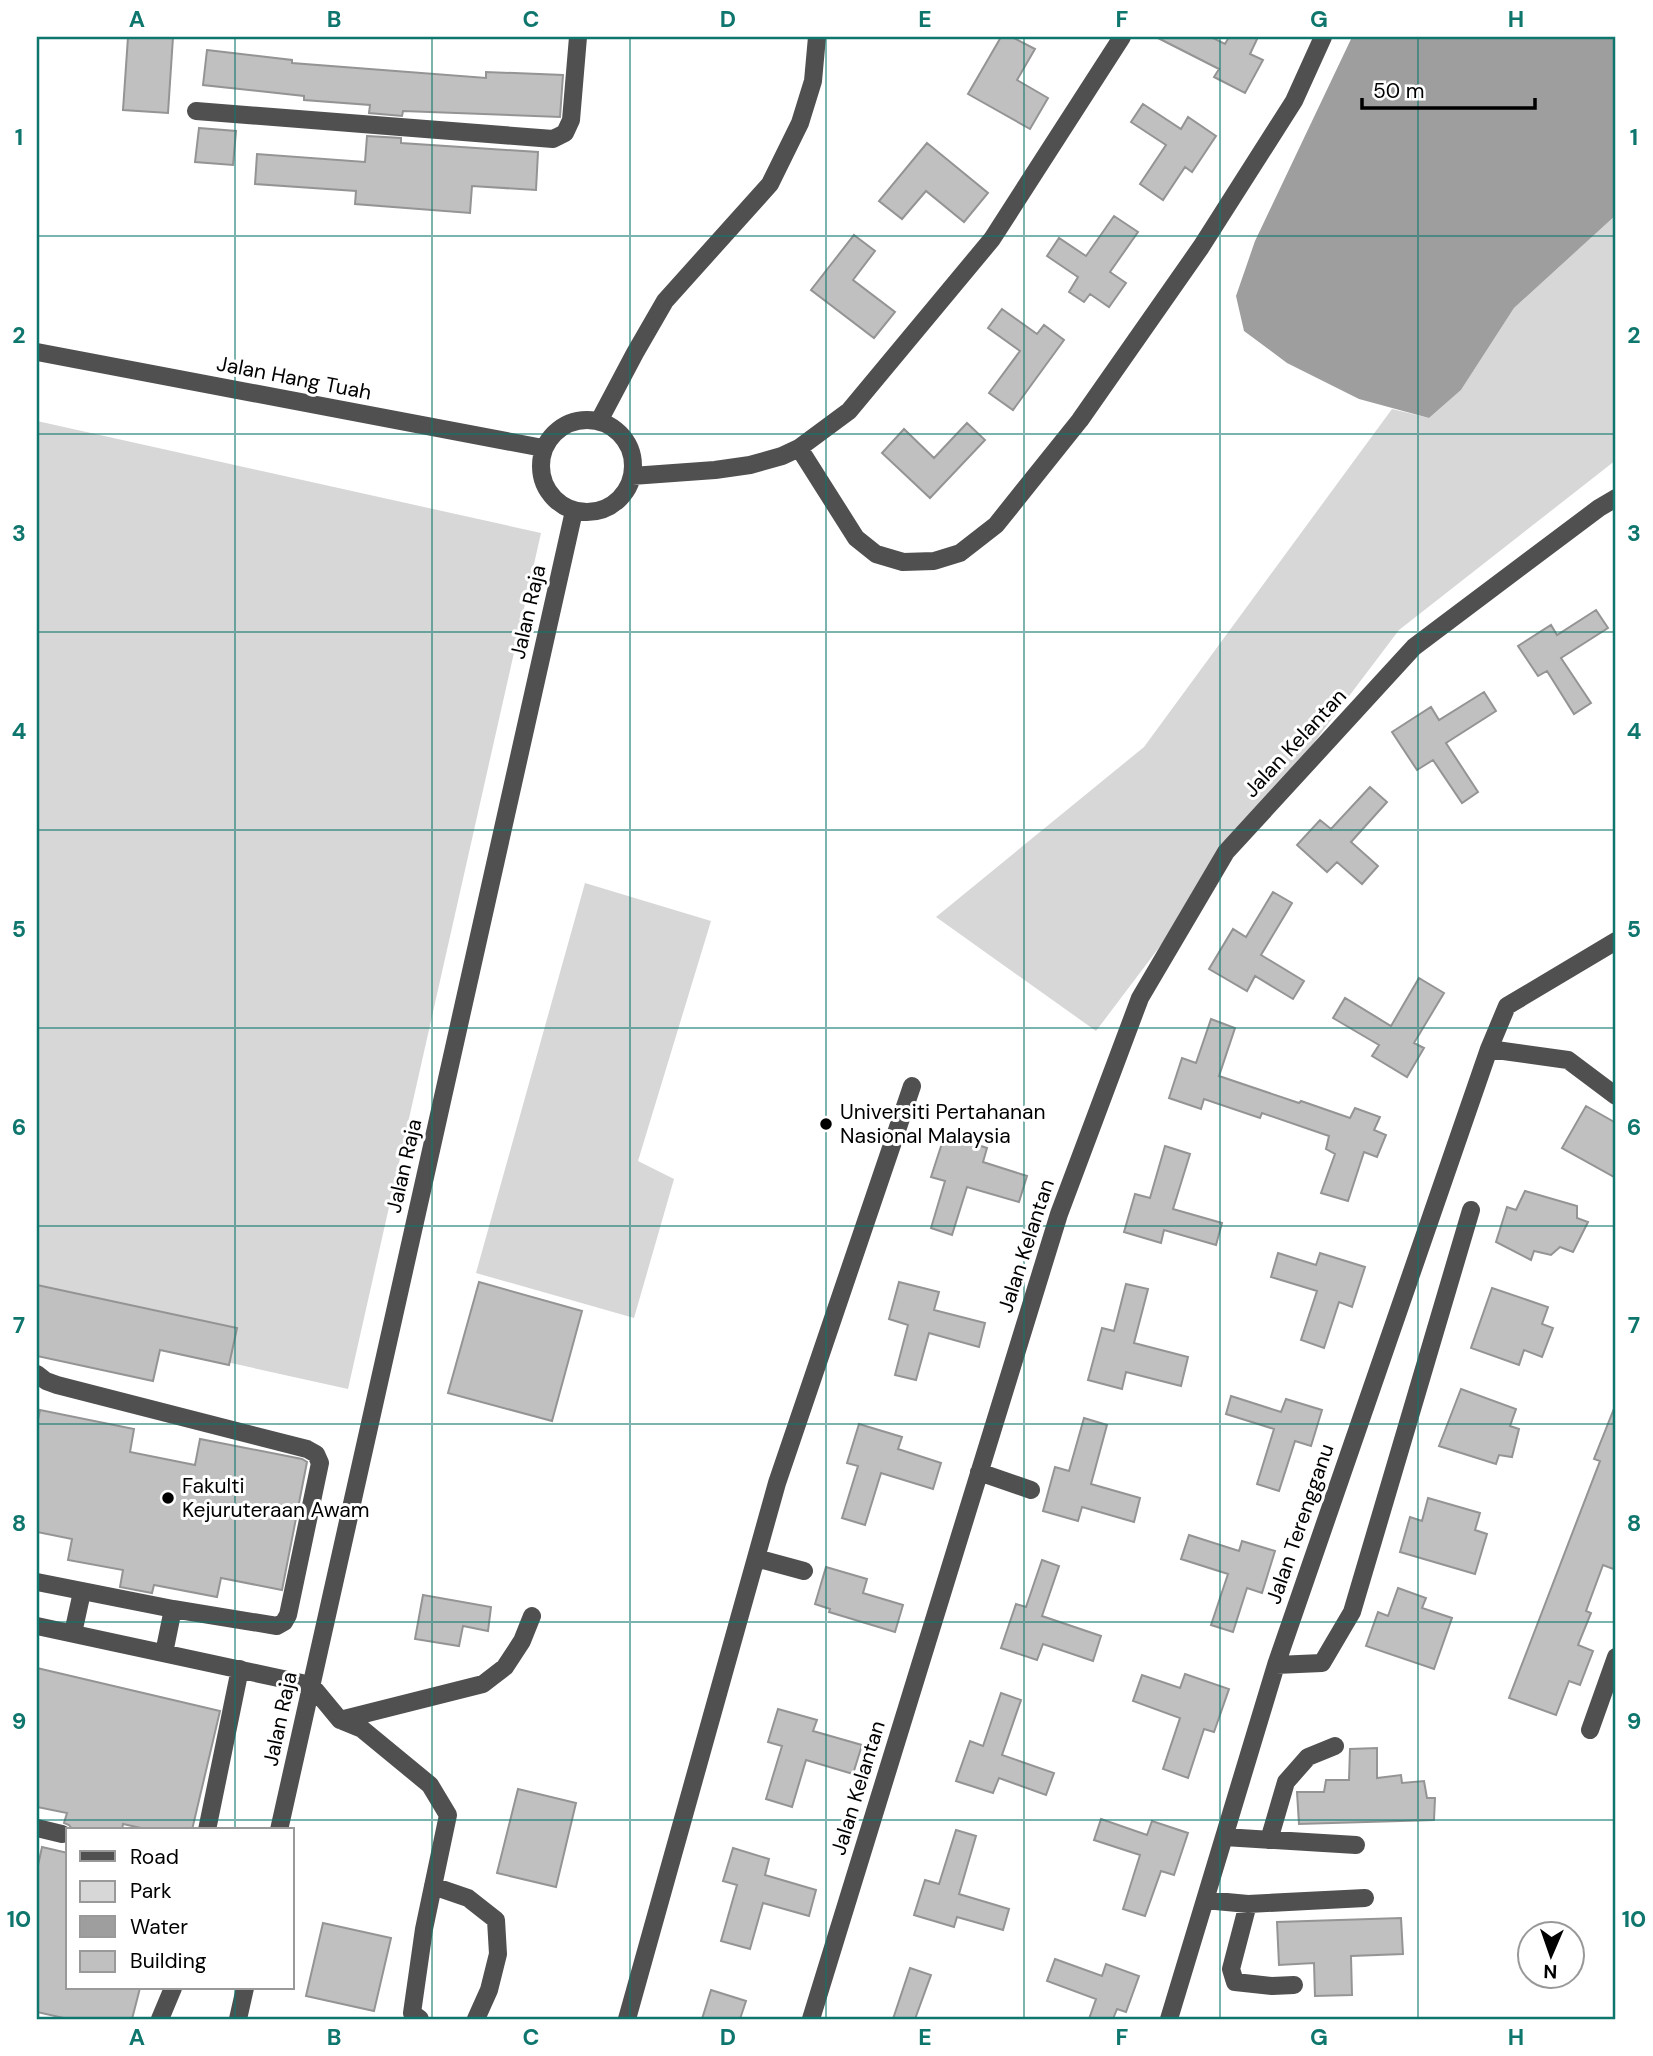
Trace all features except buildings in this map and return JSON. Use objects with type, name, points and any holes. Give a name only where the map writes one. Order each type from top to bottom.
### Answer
[{"type":"street","points":[[196,111],[553,139],[565,134],[571,120],[578,37]]},
{"type":"street","points":[[599,421],[665,301],[769,184],[800,122],[813,81],[817,37]]},
{"type":"street","points":[[632,476],[715,470],[750,465],[782,456],[799,448],[849,411],[992,239],[1122,37]]},
{"type":"street","points":[[799,448],[856,538],[876,554],[903,562],[934,561],[960,553],[996,525],[1080,420],[1201,247],[1294,101],[1323,37]]},
{"type":"street","name":"Jalan Hang Tuah","points":[[37,352],[543,449]]},
{"type":"street","points":[[582,420],[599,421],[612,427],[626,442],[633,462],[627,490],[617,502],[589,513],[574,511],[559,504],[548,493],[541,479],[543,449],[552,434],[566,425],[582,420]]},
{"type":"street","name":"Jalan Kelantan","points":[[811,2019],[1059,1214],[1140,998],[1226,852],[1414,647],[1598,508],[1616,498]]},
{"type":"street","name":"Jalan Raja","points":[[279,1828],[574,511]]},
{"type":"street","name":"Jalan Terengganu","points":[[1170,2019],[1276,1665],[1489,1049],[1507,1006],[1616,941]]},
{"type":"street","points":[[1489,1049],[1569,1060],[1616,1096]]},
{"type":"street","points":[[627,2019],[777,1483],[912,1086]]},
{"type":"street","points":[[1276,1665],[1322,1663],[1352,1612],[1471,1210]]},
{"type":"street","points":[[37,1374],[57,1385],[307,1449],[316,1454],[320,1463],[288,1615],[284,1622],[277,1626],[37,1582]]},
{"type":"street","points":[[979,1472],[1031,1490]]},
{"type":"street","points":[[756,1558],[804,1571]]},
{"type":"street","points":[[73,1633],[82,1592]]},
{"type":"street","points":[[163,1653],[173,1609]]},
{"type":"street","points":[[340,1720],[483,1684],[505,1667],[522,1641],[532,1616]]},
{"type":"street","points":[[37,1626],[311,1685],[340,1720],[362,1729],[430,1785],[448,1815],[424,1929],[412,2013],[420,2019]]},
{"type":"street","points":[[1590,1730],[1616,1657]]},
{"type":"street","points":[[207,1828],[240,1669]]},
{"type":"street","points":[[1269,1840],[1286,1782],[1308,1757],[1335,1746]]},
{"type":"street","points":[[37,1828],[62,1834]]},
{"type":"street","points":[[1224,1837],[1356,1845]]},
{"type":"street","points":[[433,1886],[468,1898],[496,1920],[498,1954],[489,1990],[475,2019]]},
{"type":"street","points":[[1205,1900],[1248,1904],[1364,1898]]},
{"type":"street","points":[[1248,1904],[1231,1969],[1235,1982],[1272,1986],[1294,1984]]},
{"type":"street","points":[[160,2019],[172,1990]]},
{"type":"street","points":[[238,2019],[245,1990]]},
{"type":"green space","points":[[1616,215],[1616,460],[1399,630],[1096,1031],[936,917],[1144,747],[1392,409],[1429,418],[1461,390],[1514,308]]},
{"type":"green space","points":[[37,421],[541,533],[348,1389],[37,1320]]},
{"type":"green space","points":[[585,883],[711,921],[638,1161],[674,1179],[634,1318],[476,1273]]},
{"type":"water","points":[[1352,37],[1616,37],[1616,215],[1514,308],[1461,390],[1429,418],[1359,399],[1287,363],[1244,331],[1236,296],[1255,241]]},
{"type":"place","name":"Universiti Pertahanan Nasional Malaysia","points":[[826,1124]]},
{"type":"place","name":"Fakulti Kejuruteraan Awam","points":[[168,1498]]}]
